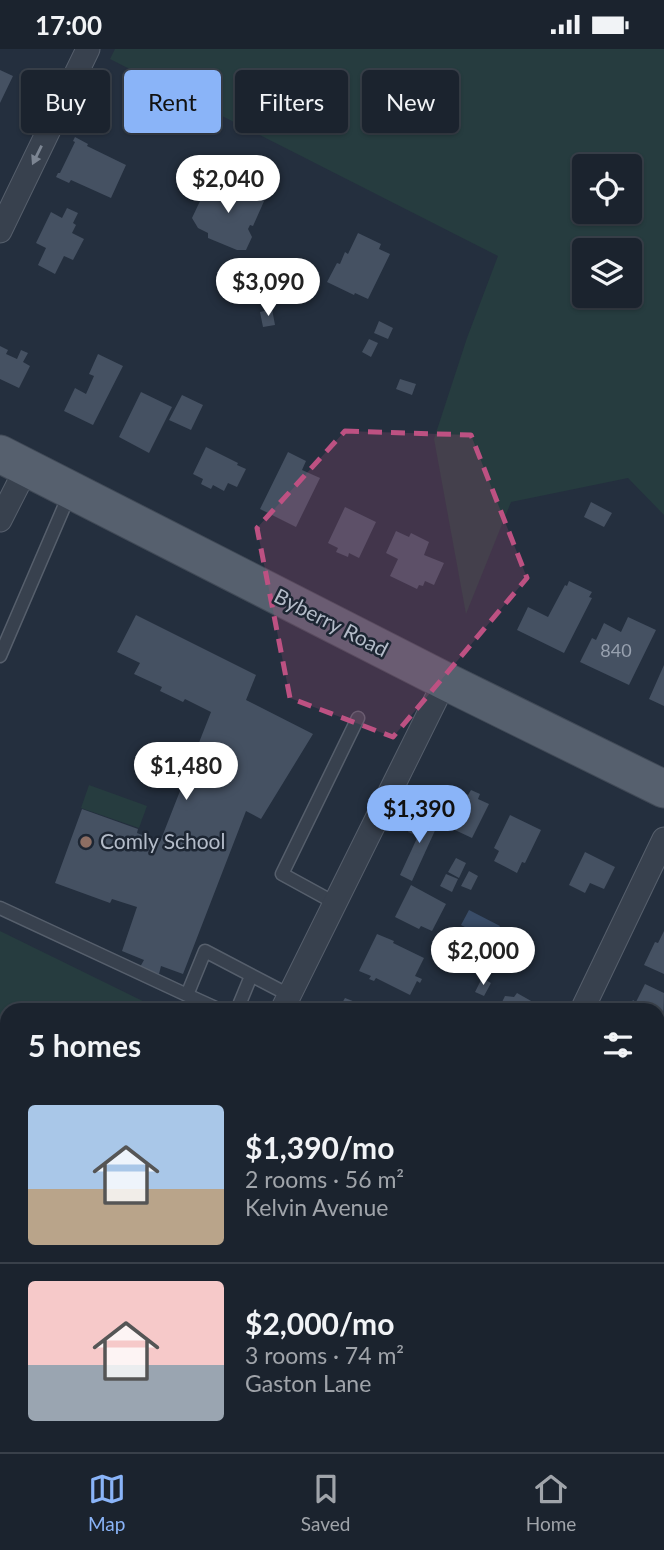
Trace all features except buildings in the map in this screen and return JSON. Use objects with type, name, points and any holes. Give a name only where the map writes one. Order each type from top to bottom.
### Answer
[{"type":"main road","name":"Byberry Road","points":[[13,460],[445,681],[664,789]]},
{"type":"street","points":[[0,231],[88,49]]},
{"type":"street","points":[[0,520],[13,460]]},
{"type":"street","points":[[286,1003],[445,681]]},
{"type":"street","points":[[585,1003],[664,839]]},
{"type":"lane","points":[[0,656],[71,490]]},
{"type":"lane","points":[[335,903],[282,874],[358,718]]},
{"type":"lane","points":[[0,908],[205,1003]]},
{"type":"lane","points":[[187,995],[205,951],[251,976],[286,1003]]},
{"type":"lane","points":[[240,1003],[251,976]]},
{"type":"highlighted area","points":[[345,431],[471,435],[527,578],[393,737],[290,698],[257,528]]},
{"type":"green space","points":[[115,49],[664,49],[664,515],[628,478],[511,502],[466,614],[434,439],[467,338],[498,256],[256,133],[348,133],[348,70],[235,70],[235,122],[221,115],[221,70],[132,70],[110,59]]},
{"type":"green space","points":[[89,785],[147,806],[139,828],[81,808]]},
{"type":"green space","points":[[0,931],[147,1003],[0,1003]]},
{"type":"water","points":[[469,910],[500,926],[492,941],[461,925]]},
{"type":"place","name":"Comly School","points":[[86,842]]}]
